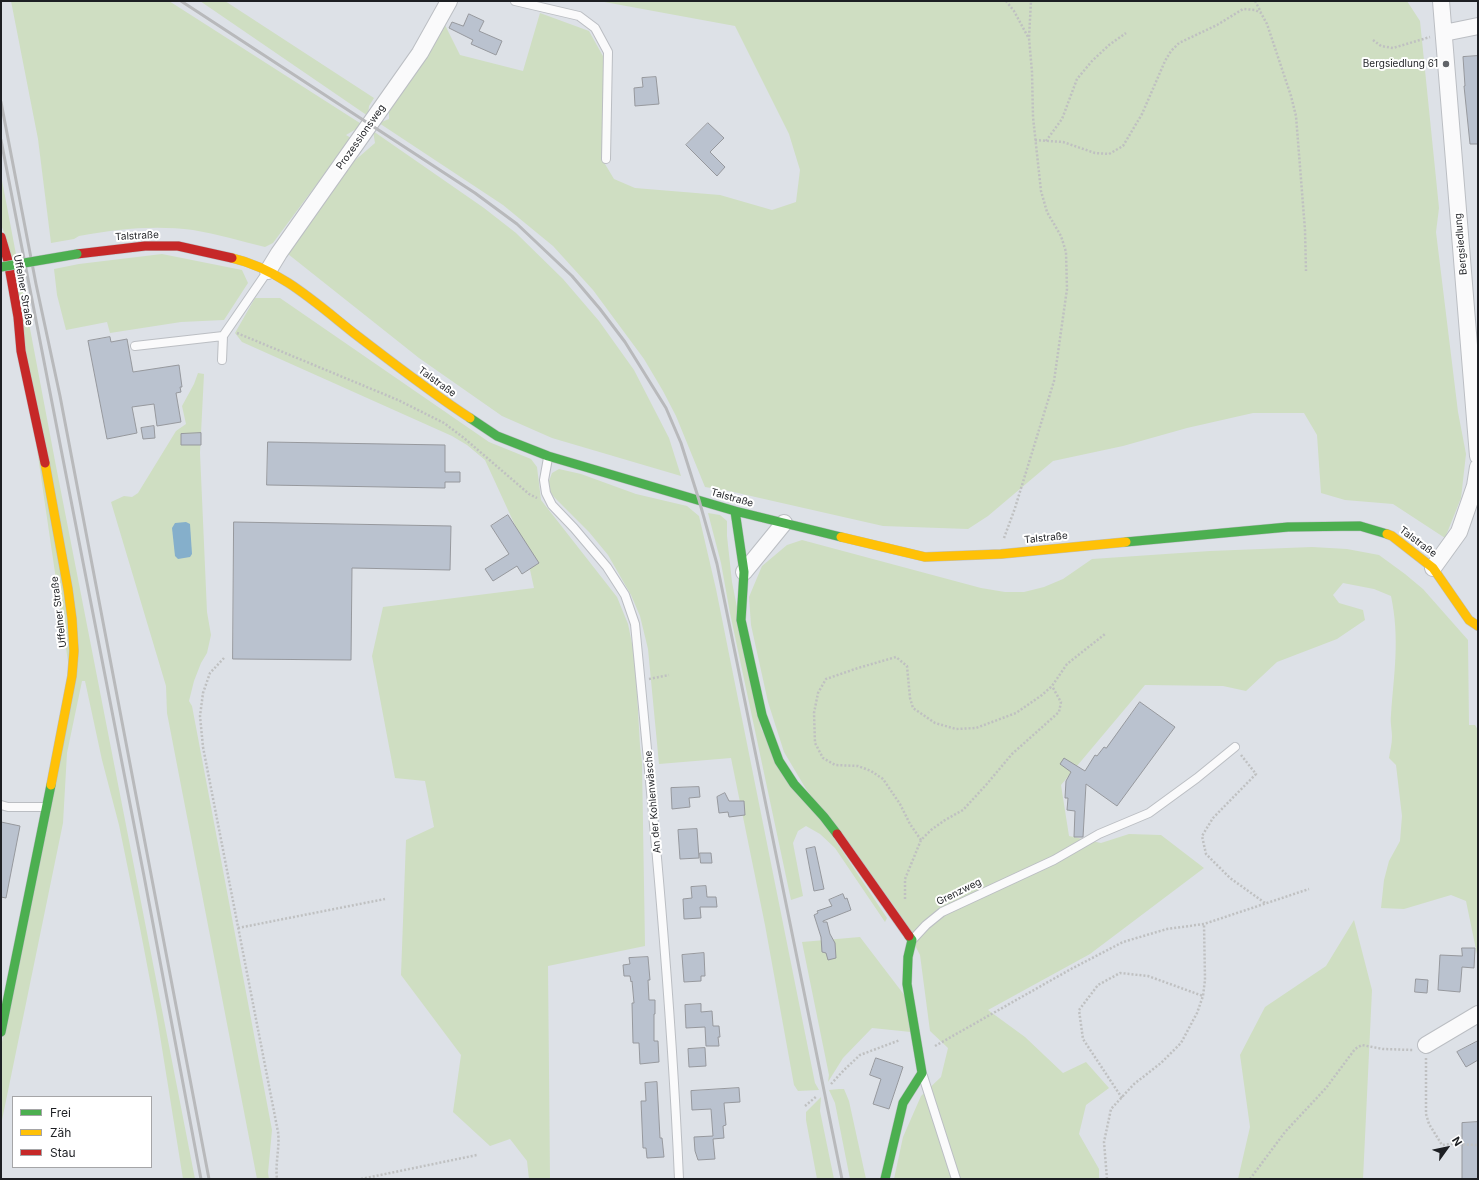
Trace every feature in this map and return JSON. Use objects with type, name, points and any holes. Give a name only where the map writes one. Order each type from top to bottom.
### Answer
[{"type":"street","name":"Prozessionsweg","points":[[268,271],[274,260],[420,53],[449,1]]},
{"type":"street","name":"Bergsiedlung","points":[[1441,1],[1478,456]]},
{"type":"street","points":[[1444,33],[1478,26]]},
{"type":"street","name":"Uffelner Straße","points":[[1,236],[8,261],[18,317],[21,351],[47,473],[68,589],[74,650],[72,676],[47,807],[1,1032]]},
{"type":"street","name":"Talstraße","points":[[1,267],[77,254],[145,246],[178,246],[240,260],[268,271],[292,286],[429,391],[497,436],[548,456],[735,510],[925,557],[1001,554],[1288,527],[1360,526],[1392,536],[1433,568],[1469,620],[1478,626]]},
{"type":"street","points":[[1433,568],[1458,532],[1475,486],[1478,467]]},
{"type":"street","points":[[735,510],[744,572],[741,620],[762,715],[779,761],[794,784],[824,817],[912,940]]},
{"type":"street","points":[[744,572],[784,523]]},
{"type":"street","name":"Grenzweg","points":[[912,940],[908,957],[907,984],[922,1073]]},
{"type":"street","points":[[1422,1047],[1478,1014]]},
{"type":"street","points":[[885,1179],[903,1104],[922,1073]]},
{"type":"lane","points":[[515,1],[579,16],[595,28],[608,52],[606,159]]},
{"type":"lane","points":[[222,360],[225,333],[268,271]]},
{"type":"lane","points":[[135,346],[225,333]]},
{"type":"lane","name":"An der Kohlenwäsche","points":[[548,456],[544,480],[546,494],[552,505],[607,567],[625,595],[635,624],[660,877],[676,1106],[679,1179]]},
{"type":"lane","name":"Grenzweg","points":[[912,940],[926,924],[942,912],[1054,860],[1099,834],[1149,814],[1235,747]]},
{"type":"lane","points":[[1,805],[8,807],[47,807]]},
{"type":"lane","points":[[922,1073],[956,1179]]},
{"type":"path","points":[[1006,1],[1014,11],[1029,38]]},
{"type":"path","points":[[1011,539],[1003,540],[1015,508],[1054,381],[1067,289],[1066,252],[1061,236],[1048,212],[1041,192],[1035,140],[1029,38],[1031,1]]},
{"type":"path","points":[[1256,1],[1267,24],[1291,96],[1296,116],[1305,230],[1306,271]]},
{"type":"path","points":[[1035,140],[1063,142],[1095,153],[1109,154],[1123,146],[1142,114],[1165,61],[1171,51],[1179,43],[1217,26],[1243,9],[1255,10],[1261,13]]},
{"type":"path","points":[[1045,141],[1062,119],[1077,79],[1092,61],[1109,45],[1126,33]]},
{"type":"path","points":[[1373,40],[1381,46],[1393,48],[1444,33]]},
{"type":"path","points":[[225,333],[322,368],[353,383],[398,400],[444,424],[464,438],[529,494],[552,505]]},
{"type":"path","points":[[921,840],[910,824],[900,804],[883,779],[871,771],[858,766],[835,766],[823,758],[815,743],[814,713],[818,692],[826,680],[858,668],[896,657],[907,666],[910,698],[914,708],[935,723],[956,729],[976,728],[1016,712],[1042,695],[1052,686],[1067,664],[1105,634]]},
{"type":"path","points":[[224,658],[210,673],[203,693],[200,716],[203,747],[278,1132],[277,1179]]},
{"type":"path","points":[[641,681],[669,675]]},
{"type":"path","points":[[905,904],[904,879],[921,840],[931,830],[945,820],[963,810],[1012,754],[1059,712],[1061,702],[1052,686]]},
{"type":"path","points":[[1235,747],[1256,774],[1213,818],[1202,836],[1206,854],[1230,878],[1265,904]]},
{"type":"path","points":[[919,1055],[1071,969],[1123,942],[1167,929],[1204,924],[1309,889]]},
{"type":"path","points":[[238,928],[385,900]]},
{"type":"path","points":[[1107,1179],[1104,1142],[1111,1109],[1134,1084],[1161,1063],[1181,1043],[1197,1013],[1203,996],[1205,980],[1204,924]]},
{"type":"path","points":[[1122,1098],[1084,1039],[1079,1010],[1098,985],[1120,972],[1148,976],[1203,996]]},
{"type":"path","points":[[831,1084],[860,1055],[898,1040],[916,1036]]},
{"type":"path","points":[[1250,1179],[1285,1132],[1326,1088],[1355,1049],[1362,1045],[1383,1049],[1422,1047],[1426,1114],[1429,1124],[1442,1145],[1478,1145]]},
{"type":"path","points":[[805,1106],[816,1096]]},
{"type":"path","points":[[361,1179],[476,1156]]},
{"type":"green space","points":[[11,1],[169,1],[363,125],[346,135],[351,138],[273,243],[265,247],[193,230],[164,228],[136,228],[108,231],[51,243],[38,139]]},
{"type":"green space","points":[[200,1],[225,1],[374,98],[369,106],[368,116]]},
{"type":"green space","points":[[599,1],[1407,1],[1420,21],[1439,208],[1436,232],[1458,412],[1466,454],[1461,498],[1445,538],[1393,504],[1345,500],[1321,493],[1317,435],[1304,413],[1253,413],[1187,428],[1123,446],[1053,461],[988,516],[968,529],[883,526],[729,491],[705,487],[676,416],[663,391],[644,359],[593,290],[553,246],[503,205],[379,123],[389,119],[389,109],[444,23],[460,55],[523,71],[540,13],[589,31],[604,58],[602,159],[614,179],[635,188],[720,195],[772,210],[796,202],[800,170],[789,134],[735,26]]},
{"type":"green space","points":[[373,131],[484,208],[516,233],[563,279],[599,321],[634,370],[669,438],[681,476],[552,438],[502,416],[419,358],[288,254],[352,163],[375,143]]},
{"type":"green space","points":[[1,175],[55,461],[195,1179],[183,1179],[157,1017],[140,928],[119,825],[102,760],[85,681],[82,681],[67,753],[63,823],[1,1125],[1,1047],[73,696],[6,237],[1,225]]},
{"type":"green space","points":[[162,254],[242,270],[248,283],[224,320],[181,322],[110,333],[107,322],[66,330],[57,295],[54,269],[79,264]]},
{"type":"green space","points":[[255,298],[280,298],[489,442],[531,459],[537,467],[541,500],[617,597],[628,624],[635,658],[642,762],[645,946],[548,966],[550,1179],[529,1179],[527,1161],[510,1139],[490,1146],[453,1112],[461,1055],[401,975],[406,840],[434,827],[425,781],[395,778],[372,656],[383,607],[534,588],[525,547],[485,460],[467,445],[452,436],[242,342],[235,333]]},
{"type":"green space","points":[[198,373],[204,374],[200,453],[207,612],[211,635],[207,653],[201,663],[194,681],[189,701],[192,706],[272,1130],[268,1173],[269,1179],[257,1179],[167,713],[166,686],[111,502],[124,496],[132,497],[138,493],[176,431],[186,424],[182,406]]},
{"type":"green space","points":[[559,469],[581,474],[636,494],[687,506],[699,516],[716,589],[815,1083],[819,1090],[798,1091],[794,1085],[765,925],[731,758],[659,764],[648,649],[640,616],[631,595],[608,555],[589,532],[548,489],[552,473]]},
{"type":"green space","points":[[708,513],[720,515],[727,521],[727,536],[732,582],[761,729],[887,918],[885,922],[835,848],[820,834],[806,826],[798,831],[793,843],[803,896],[791,900],[730,613],[721,563]]},
{"type":"green space","points":[[802,540],[981,588],[1005,592],[1024,592],[1044,587],[1063,579],[1092,559],[1210,551],[1312,547],[1347,549],[1379,555],[1423,589],[1468,640],[1469,725],[1475,725],[1478,730],[1478,959],[1466,901],[1451,895],[1404,909],[1381,908],[1384,880],[1389,861],[1400,841],[1402,816],[1396,765],[1389,758],[1392,740],[1391,718],[1396,656],[1394,612],[1391,596],[1374,589],[1343,583],[1333,595],[1339,603],[1363,610],[1365,620],[1337,639],[1277,662],[1246,691],[1223,686],[1145,685],[1061,785],[1069,836],[1101,843],[1129,834],[1161,835],[1204,868],[1090,954],[988,1010],[1025,1037],[1063,1073],[1086,1062],[1109,1088],[1086,1105],[1079,1134],[1099,1169],[1099,1179],[894,1179],[903,1137],[921,1096],[941,1077],[948,1048],[930,1031],[920,955],[895,907],[806,789],[784,752],[768,702],[751,625],[749,597],[762,566],[787,545]]},
{"type":"green space","points":[[1354,920],[1372,990],[1363,1179],[1238,1179],[1250,1127],[1240,1055],[1265,1007],[1326,966]]},
{"type":"green space","points":[[860,937],[905,996],[911,1032],[872,1028],[843,1058],[828,1082],[829,1075],[802,942]]},
{"type":"green space","points":[[844,1089],[849,1101],[866,1179],[850,1179],[835,1103],[829,1090]]},
{"type":"green space","points":[[821,1097],[820,1111],[834,1179],[817,1179],[806,1120],[806,1112]]},
{"type":"water","points":[[186,522],[190,524],[192,554],[190,557],[178,559],[175,556],[172,528],[175,523]]},
{"type":"building","points":[[469,14],[484,21],[479,31],[502,41],[496,55],[471,44],[473,40],[449,28],[452,22],[463,26]]},
{"type":"building","points":[[1478,56],[1478,144],[1470,144],[1464,86],[1463,57]]},
{"type":"building","points":[[656,77],[659,104],[635,106],[634,88],[643,87],[642,78]]},
{"type":"building","points":[[708,123],[724,138],[710,152],[725,167],[717,176],[686,145]]},
{"type":"building","points":[[110,337],[111,342],[127,339],[133,372],[179,365],[182,387],[180,387],[181,392],[176,393],[181,422],[157,426],[154,404],[132,407],[137,433],[107,439],[88,341]]},
{"type":"building","points":[[154,426],[155,438],[143,439],[141,428]]},
{"type":"building","points":[[201,433],[201,445],[181,445],[181,434]]},
{"type":"building","points":[[268,442],[445,445],[445,472],[460,472],[460,482],[445,482],[445,488],[267,485]]},
{"type":"building","points":[[508,515],[539,563],[522,574],[517,566],[493,581],[485,569],[509,554],[491,526]]},
{"type":"building","points":[[234,522],[451,526],[450,570],[352,568],[351,660],[233,659]]},
{"type":"building","points":[[1140,702],[1175,727],[1117,806],[1086,784],[1083,837],[1074,837],[1075,811],[1067,810],[1068,798],[1065,798],[1066,781],[1071,772],[1060,764],[1064,758],[1085,771],[1095,755],[1097,756],[1104,747],[1106,748]]},
{"type":"building","points":[[699,787],[700,797],[689,798],[690,807],[672,809],[671,788]]},
{"type":"building","points":[[725,793],[729,801],[744,801],[745,815],[729,817],[728,812],[719,813],[717,797]]},
{"type":"building","points":[[1,822],[20,826],[6,898],[1,897]]},
{"type":"building","points":[[697,829],[699,858],[680,859],[678,830]]},
{"type":"building","points":[[815,847],[824,889],[814,891],[806,849]]},
{"type":"building","points":[[700,853],[711,853],[712,863],[701,863]]},
{"type":"building","points":[[706,886],[707,897],[716,897],[717,907],[700,907],[701,918],[684,919],[683,899],[692,898],[691,887]]},
{"type":"building","points":[[843,894],[845,899],[847,898],[851,910],[823,921],[827,922],[830,934],[835,943],[836,958],[828,960],[826,953],[822,952],[821,937],[814,915],[818,913],[817,911],[832,906],[829,900]]},
{"type":"building","points":[[1462,948],[1475,948],[1474,968],[1462,967],[1460,992],[1438,990],[1440,955],[1462,956]]},
{"type":"building","points":[[704,953],[705,976],[701,976],[701,981],[684,982],[682,955]]},
{"type":"building","points":[[648,957],[650,980],[648,980],[649,1000],[655,1000],[654,1041],[658,1041],[659,1062],[640,1064],[639,1043],[633,1043],[632,1003],[634,1003],[632,981],[631,982],[630,976],[624,976],[623,965],[630,964],[629,958]]},
{"type":"building","points":[[1416,979],[1428,980],[1427,993],[1415,992]]},
{"type":"building","points":[[701,1004],[701,1012],[712,1011],[713,1026],[719,1026],[719,1046],[706,1046],[705,1027],[686,1028],[685,1005]]},
{"type":"building","points":[[1478,1041],[1478,1060],[1466,1067],[1457,1052]]},
{"type":"building","points":[[705,1048],[706,1066],[689,1067],[688,1049]]},
{"type":"building","points":[[876,1058],[903,1067],[889,1109],[873,1104],[881,1079],[870,1075]]},
{"type":"building","points":[[657,1082],[660,1138],[662,1138],[664,1157],[647,1158],[646,1148],[643,1148],[641,1101],[646,1101],[645,1083]]},
{"type":"building","points":[[739,1088],[740,1102],[724,1103],[726,1125],[723,1126],[724,1138],[713,1139],[715,1159],[698,1160],[695,1151],[694,1137],[713,1136],[711,1109],[692,1110],[691,1091]]},
{"type":"building","points":[[1478,1122],[1478,1179],[1462,1179],[1462,1123]]},
{"type":"railway","points":[[181,1],[475,193],[517,224],[572,276],[600,309],[625,342],[666,408],[681,443],[717,564],[842,1179]]},
{"type":"railway","points":[[1,102],[36,284],[60,396],[209,1179]]},
{"type":"railway","points":[[1,140],[144,876],[201,1179]]},
{"type":"traffic: fast","points":[[1,267],[77,254]]},
{"type":"traffic: fast","points":[[470,418],[497,436],[548,456],[735,511],[841,537]]},
{"type":"traffic: fast","points":[[735,511],[744,572],[741,620],[762,715],[779,761],[794,784],[824,817],[837,834]]},
{"type":"traffic: fast","points":[[1126,542],[1288,527],[1360,526],[1387,534]]},
{"type":"traffic: fast","points":[[1,1032],[51,785]]},
{"type":"traffic: fast","points":[[885,1179],[903,1103],[922,1073],[907,984],[908,957],[912,940],[909,936]]},
{"type":"traffic: slow","points":[[232,258],[250,263],[266,270],[297,289],[440,398],[470,418]]},
{"type":"traffic: slow","points":[[45,463],[68,589],[74,651],[72,676],[51,785]]},
{"type":"traffic: slow","points":[[1387,534],[1392,536],[1433,568],[1469,620],[1478,626]]},
{"type":"traffic: slow","points":[[841,537],[925,557],[1001,554],[1126,542]]},
{"type":"traffic: jam","points":[[1,237],[8,261],[18,317],[21,351],[45,463]]},
{"type":"traffic: jam","points":[[77,254],[145,246],[178,246],[232,258]]},
{"type":"traffic: jam","points":[[837,834],[909,936]]},
{"type":"place","name":"Bergsiedlung 61","points":[[1446,64]]}]
